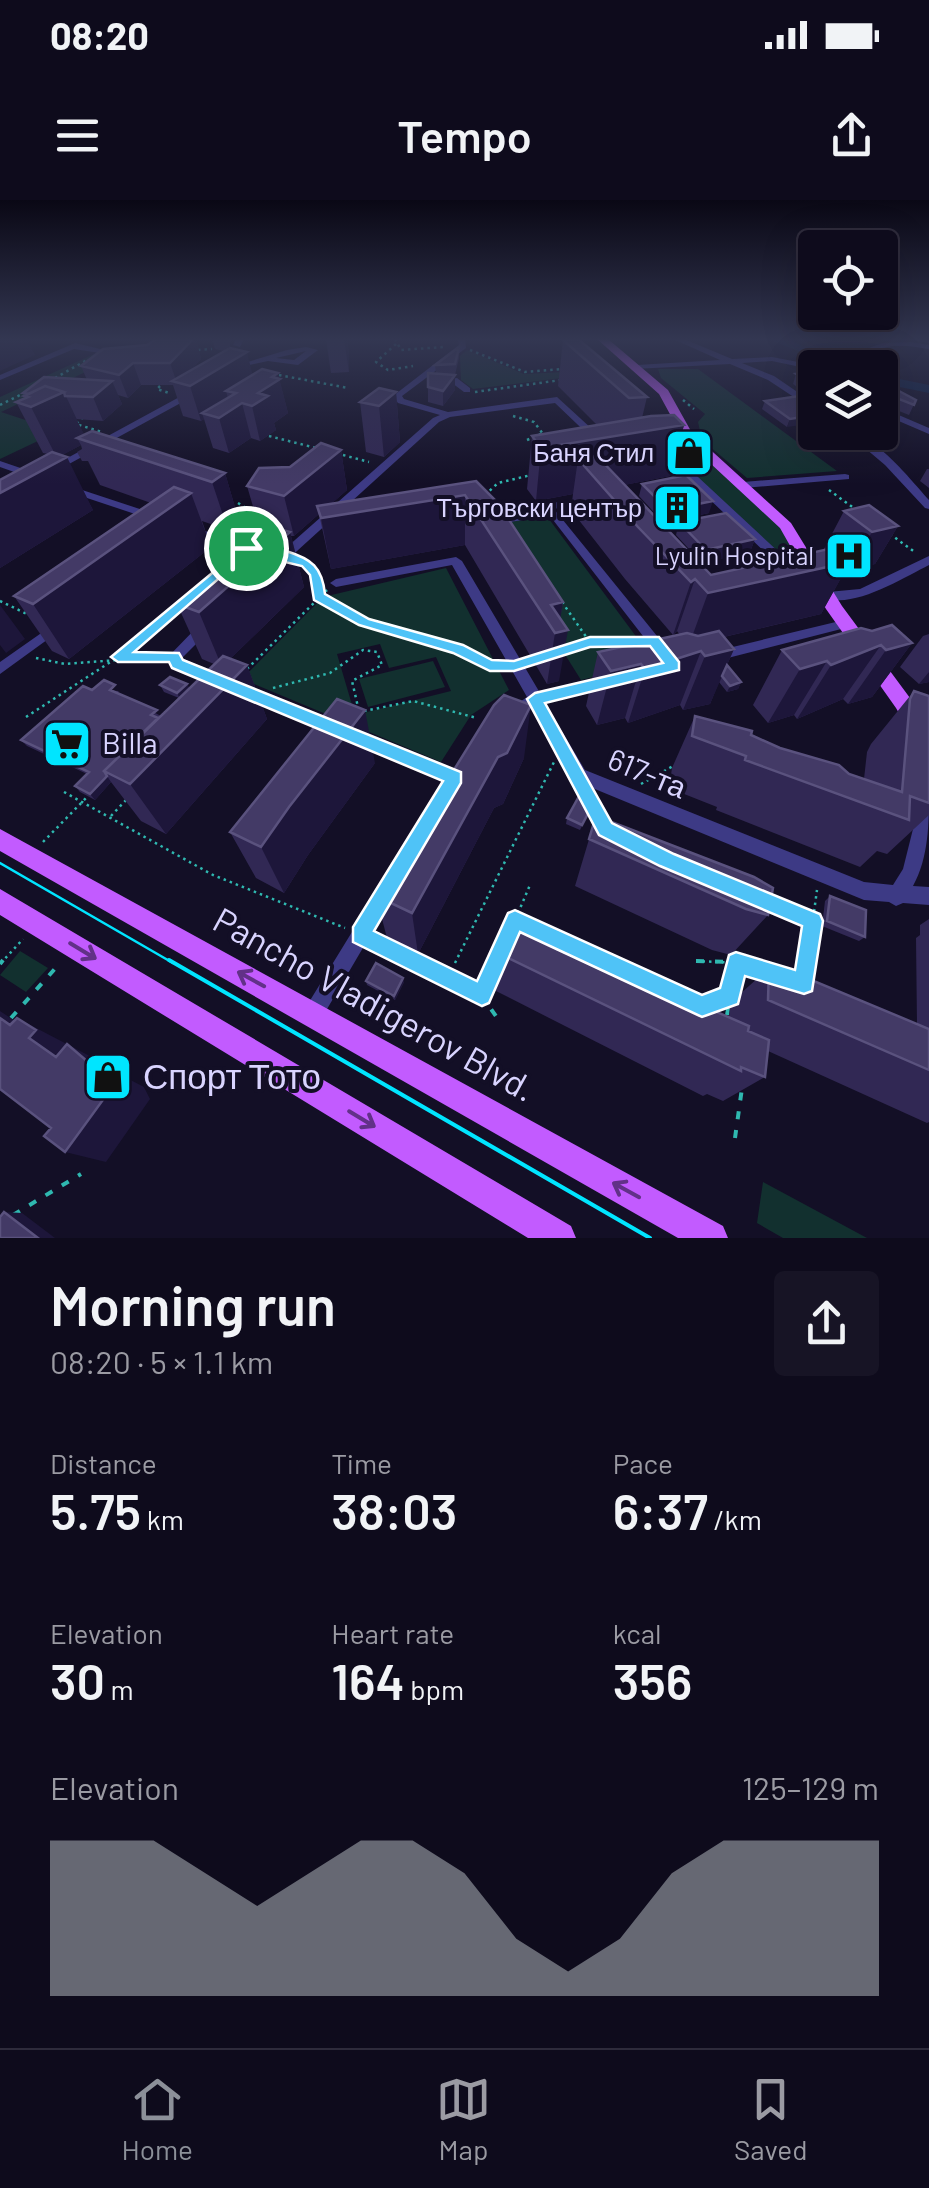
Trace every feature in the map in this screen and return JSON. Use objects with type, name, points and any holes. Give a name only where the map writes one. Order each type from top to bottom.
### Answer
[{"type":"main road","points":[[659,387],[688,435],[743,484],[802,546],[844,624],[928,744]]},
{"type":"main road","name":"Pancho Vladigerov Blvd.","points":[[0,839],[711,1238]]},
{"type":"main road","points":[[0,901],[559,1238]]},
{"type":"street","points":[[38,477],[202,387]]},
{"type":"street","points":[[407,387],[397,396],[398,400],[447,413],[560,400],[611,452]]},
{"type":"street","points":[[464,387],[467,390]]},
{"type":"street","points":[[266,572],[447,413]]},
{"type":"street","points":[[675,415],[660,451],[844,624]]},
{"type":"street","points":[[898,419],[929,432]]},
{"type":"street","points":[[872,450],[929,506]]},
{"type":"street","points":[[0,464],[182,533],[283,557]]},
{"type":"street","points":[[0,477],[15,469]]},
{"type":"street","points":[[743,484],[846,477]]},
{"type":"street","points":[[670,484],[694,479]]},
{"type":"street","points":[[548,506],[607,496]]},
{"type":"street","points":[[470,525],[553,512],[654,641],[665,668]]},
{"type":"street","points":[[708,521],[732,516]]},
{"type":"street","points":[[226,542],[248,524]]},
{"type":"street","name":"617-та","points":[[336,584],[456,561],[579,774],[864,891],[896,897],[929,896]]},
{"type":"street","points":[[828,596],[862,593],[928,561]]},
{"type":"street","points":[[222,612],[173,658],[230,686],[459,770],[445,793]]},
{"type":"street","points":[[0,668],[75,613]]},
{"type":"street","points":[[692,662],[844,624]]},
{"type":"street","points":[[504,711],[535,699],[621,678]]},
{"type":"street","points":[[896,897],[911,872],[929,797]]},
{"type":"street","points":[[313,1014],[398,872]]},
{"type":"path","points":[[159,387],[157,390],[185,397]]},
{"type":"path","points":[[447,413],[464,395],[504,387]]},
{"type":"path","points":[[0,405],[31,390]]},
{"type":"path","points":[[490,408],[534,422],[552,438]]},
{"type":"path","points":[[89,413],[76,424],[112,436]]},
{"type":"path","points":[[537,445],[527,440],[543,434]]},
{"type":"path","points":[[269,436],[385,466]]},
{"type":"path","points":[[478,503],[498,483],[540,473]]},
{"type":"path","points":[[805,480],[831,490],[863,514]]},
{"type":"path","points":[[238,503],[249,510],[248,524]]},
{"type":"path","points":[[879,526],[928,561]]},
{"type":"path","points":[[283,557],[312,568],[319,596],[370,625],[458,649],[490,665],[514,666]]},
{"type":"path","points":[[230,686],[319,596],[336,584]]},
{"type":"path","points":[[557,594],[590,642]]},
{"type":"path","points":[[26,718],[118,657],[189,597]]},
{"type":"path","points":[[0,601],[32,616],[45,635]]},
{"type":"path","points":[[557,656],[590,642],[654,641]]},
{"type":"path","points":[[262,692],[342,669],[352,653],[368,649],[377,652],[382,665],[379,670],[355,678],[352,688],[363,712],[413,698],[477,718]]},
{"type":"path","points":[[20,654],[59,664],[118,657],[173,658]]},
{"type":"path","points":[[352,688],[361,686]]},
{"type":"path","points":[[447,978],[562,746]]},
{"type":"path","points":[[631,797],[654,774],[690,763]]},
{"type":"path","points":[[579,774],[606,829]]},
{"type":"path","points":[[64,792],[213,874],[360,935],[482,995],[498,1020]]},
{"type":"path","points":[[43,842],[88,796]]},
{"type":"path","points":[[110,817],[127,799]]},
{"type":"path","points":[[804,984],[820,874]]},
{"type":"path","points":[[482,995],[530,885]]},
{"type":"path","points":[[758,898],[813,921]]},
{"type":"path","points":[[515,920],[702,1006]]},
{"type":"path","points":[[0,964],[23,938]]},
{"type":"path","points":[[696,961],[736,962],[770,973]]},
{"type":"path","points":[[11,1018],[62,962]]},
{"type":"path","points":[[724,1031],[736,962]]},
{"type":"path","points":[[684,1012],[730,996]]},
{"type":"path","points":[[734,1138],[744,1074]]},
{"type":"path","points":[[9,1221],[18,1210],[80,1174]]},
{"type":"green space","points":[[21,387],[53,387],[1,412],[59,431],[0,459],[0,397]]},
{"type":"green space","points":[[673,387],[723,387],[798,442],[798,450],[808,450],[837,471],[747,478],[702,440],[698,422],[705,414]]},
{"type":"green space","points":[[711,463],[782,526],[808,568],[794,568],[686,467]]},
{"type":"green space","points":[[546,515],[655,662],[581,680],[485,527]]},
{"type":"green space","points":[[446,568],[509,690],[471,715],[441,762],[242,679],[323,597]],"holes":[[[380,644],[389,668],[436,657],[451,691],[355,715],[337,654]]]},
{"type":"green space","points":[[433,661],[445,687],[368,707],[359,679]]},
{"type":"green space","points":[[20,951],[48,968],[26,992],[0,975]]},
{"type":"green space","points":[[763,1182],[867,1238],[783,1238],[757,1223]]},
{"type":"building","points":[[42,387],[64,392],[31,407],[16,402],[28,397],[24,396]]},
{"type":"building","points":[[50,387],[104,387],[93,397],[65,396],[64,392]]},
{"type":"building","points":[[232,387],[267,387],[258,393],[268,396],[252,406],[242,403],[219,418],[202,413],[236,393],[226,391]]},
{"type":"building","points":[[617,387],[636,387],[647,397],[629,398]]},
{"type":"building","points":[[379,388],[396,392],[379,406],[360,402]]},
{"type":"building","points":[[898,390],[916,400],[914,405],[898,399]]},
{"type":"building","points":[[798,396],[798,418],[790,419],[765,401]]},
{"type":"building","points":[[674,415],[684,425],[541,448],[532,436],[651,416]]},
{"type":"building","points":[[92,431],[225,473],[212,482],[77,438]]},
{"type":"building","points":[[688,432],[705,448],[692,450],[680,438]]},
{"type":"building","points":[[321,443],[341,450],[284,496],[247,486],[259,468],[290,467]]},
{"type":"building","points":[[52,452],[67,457],[0,493],[0,480]]},
{"type":"building","points":[[597,456],[711,575],[833,548],[850,562],[708,593],[695,579],[691,582],[578,459]]},
{"type":"building","points":[[686,475],[713,501],[668,510],[642,484]]},
{"type":"building","points":[[476,481],[498,503],[563,602],[551,605],[568,630],[555,633],[465,495],[321,518],[317,506]]},
{"type":"building","points":[[174,487],[191,493],[33,604],[14,596]]},
{"type":"building","points":[[869,505],[898,526],[872,532],[844,511]]},
{"type":"building","points":[[726,513],[755,539],[706,550],[679,522]]},
{"type":"building","points":[[269,526],[290,532],[199,612],[177,604]]},
{"type":"building","points":[[892,625],[912,643],[886,650],[881,645],[831,665],[827,661],[800,669],[782,650],[861,628],[872,631]]},
{"type":"building","points":[[719,631],[734,649],[705,656],[701,651],[645,669],[641,664],[611,671],[598,652],[687,633],[698,636]]},
{"type":"building","points":[[223,656],[247,665],[130,784],[104,771]]},
{"type":"building","points":[[727,665],[741,682],[730,686],[722,676]]},
{"type":"building","points":[[170,677],[187,684],[177,693],[160,685]]},
{"type":"building","points":[[104,680],[115,685],[110,690],[157,710],[151,715],[158,718],[104,771],[107,776],[90,794],[75,786],[89,772],[21,740],[83,686],[92,690]]},
{"type":"building","points":[[914,691],[929,696],[929,803],[910,796],[909,820],[745,760],[746,756],[692,736],[695,716],[752,731],[751,735],[780,748],[839,765],[849,774],[902,792],[910,699]]},
{"type":"building","points":[[504,695],[531,705],[507,753],[498,757],[412,913],[376,896],[494,705]]},
{"type":"building","points":[[337,699],[365,710],[261,847],[230,832]]},
{"type":"building","points":[[578,798],[593,804],[582,825],[567,818]]},
{"type":"building","points":[[596,816],[754,877],[773,888],[768,915],[746,909],[589,839]]},
{"type":"building","points":[[830,896],[866,910],[865,937],[827,921]]},
{"type":"building","points":[[510,924],[531,933],[533,928],[656,990],[657,986],[749,1026],[748,1031],[769,1040],[765,1077],[741,1067],[741,1071],[500,954]]},
{"type":"building","points":[[376,963],[403,978],[394,996],[366,981]]},
{"type":"building","points":[[769,968],[796,979],[797,974],[929,1029],[929,1070],[768,1000]]},
{"type":"building","points":[[0,1018],[10,1025],[17,1018],[36,1030],[29,1038],[56,1057],[67,1044],[101,1073],[110,1070],[116,1082],[65,1152],[44,1136],[51,1128],[0,1089]]},
{"type":"building","points":[[4,1212],[38,1238],[0,1238],[0,1217]]},
{"type":"waterway","points":[[921,387],[929,389]]},
{"type":"tram line","points":[[0,863],[173,963]]},
{"type":"tram line","points":[[169,960],[650,1238]]},
{"type":"place","name":"Баня Стил","points":[[689,453]]},
{"type":"place","name":"Търговски център","points":[[677,508]]},
{"type":"place","name":"Lyulin Hospital","points":[[849,556]]},
{"type":"place","name":"Billa","points":[[67,744]]},
{"type":"place","name":"Спорт Тото","points":[[108,1077]]},
{"type":"route","points":[[246,548],[280,560],[286,554],[307,564],[316,574],[319,596],[370,625],[458,649],[490,665],[506,668],[557,656],[590,642],[654,641],[673,666],[535,699],[606,829],[667,860],[813,921],[804,984],[736,962],[730,996],[702,1006],[515,920],[482,995],[360,935],[454,778],[177,664],[173,656],[118,657],[246,548]]}]
